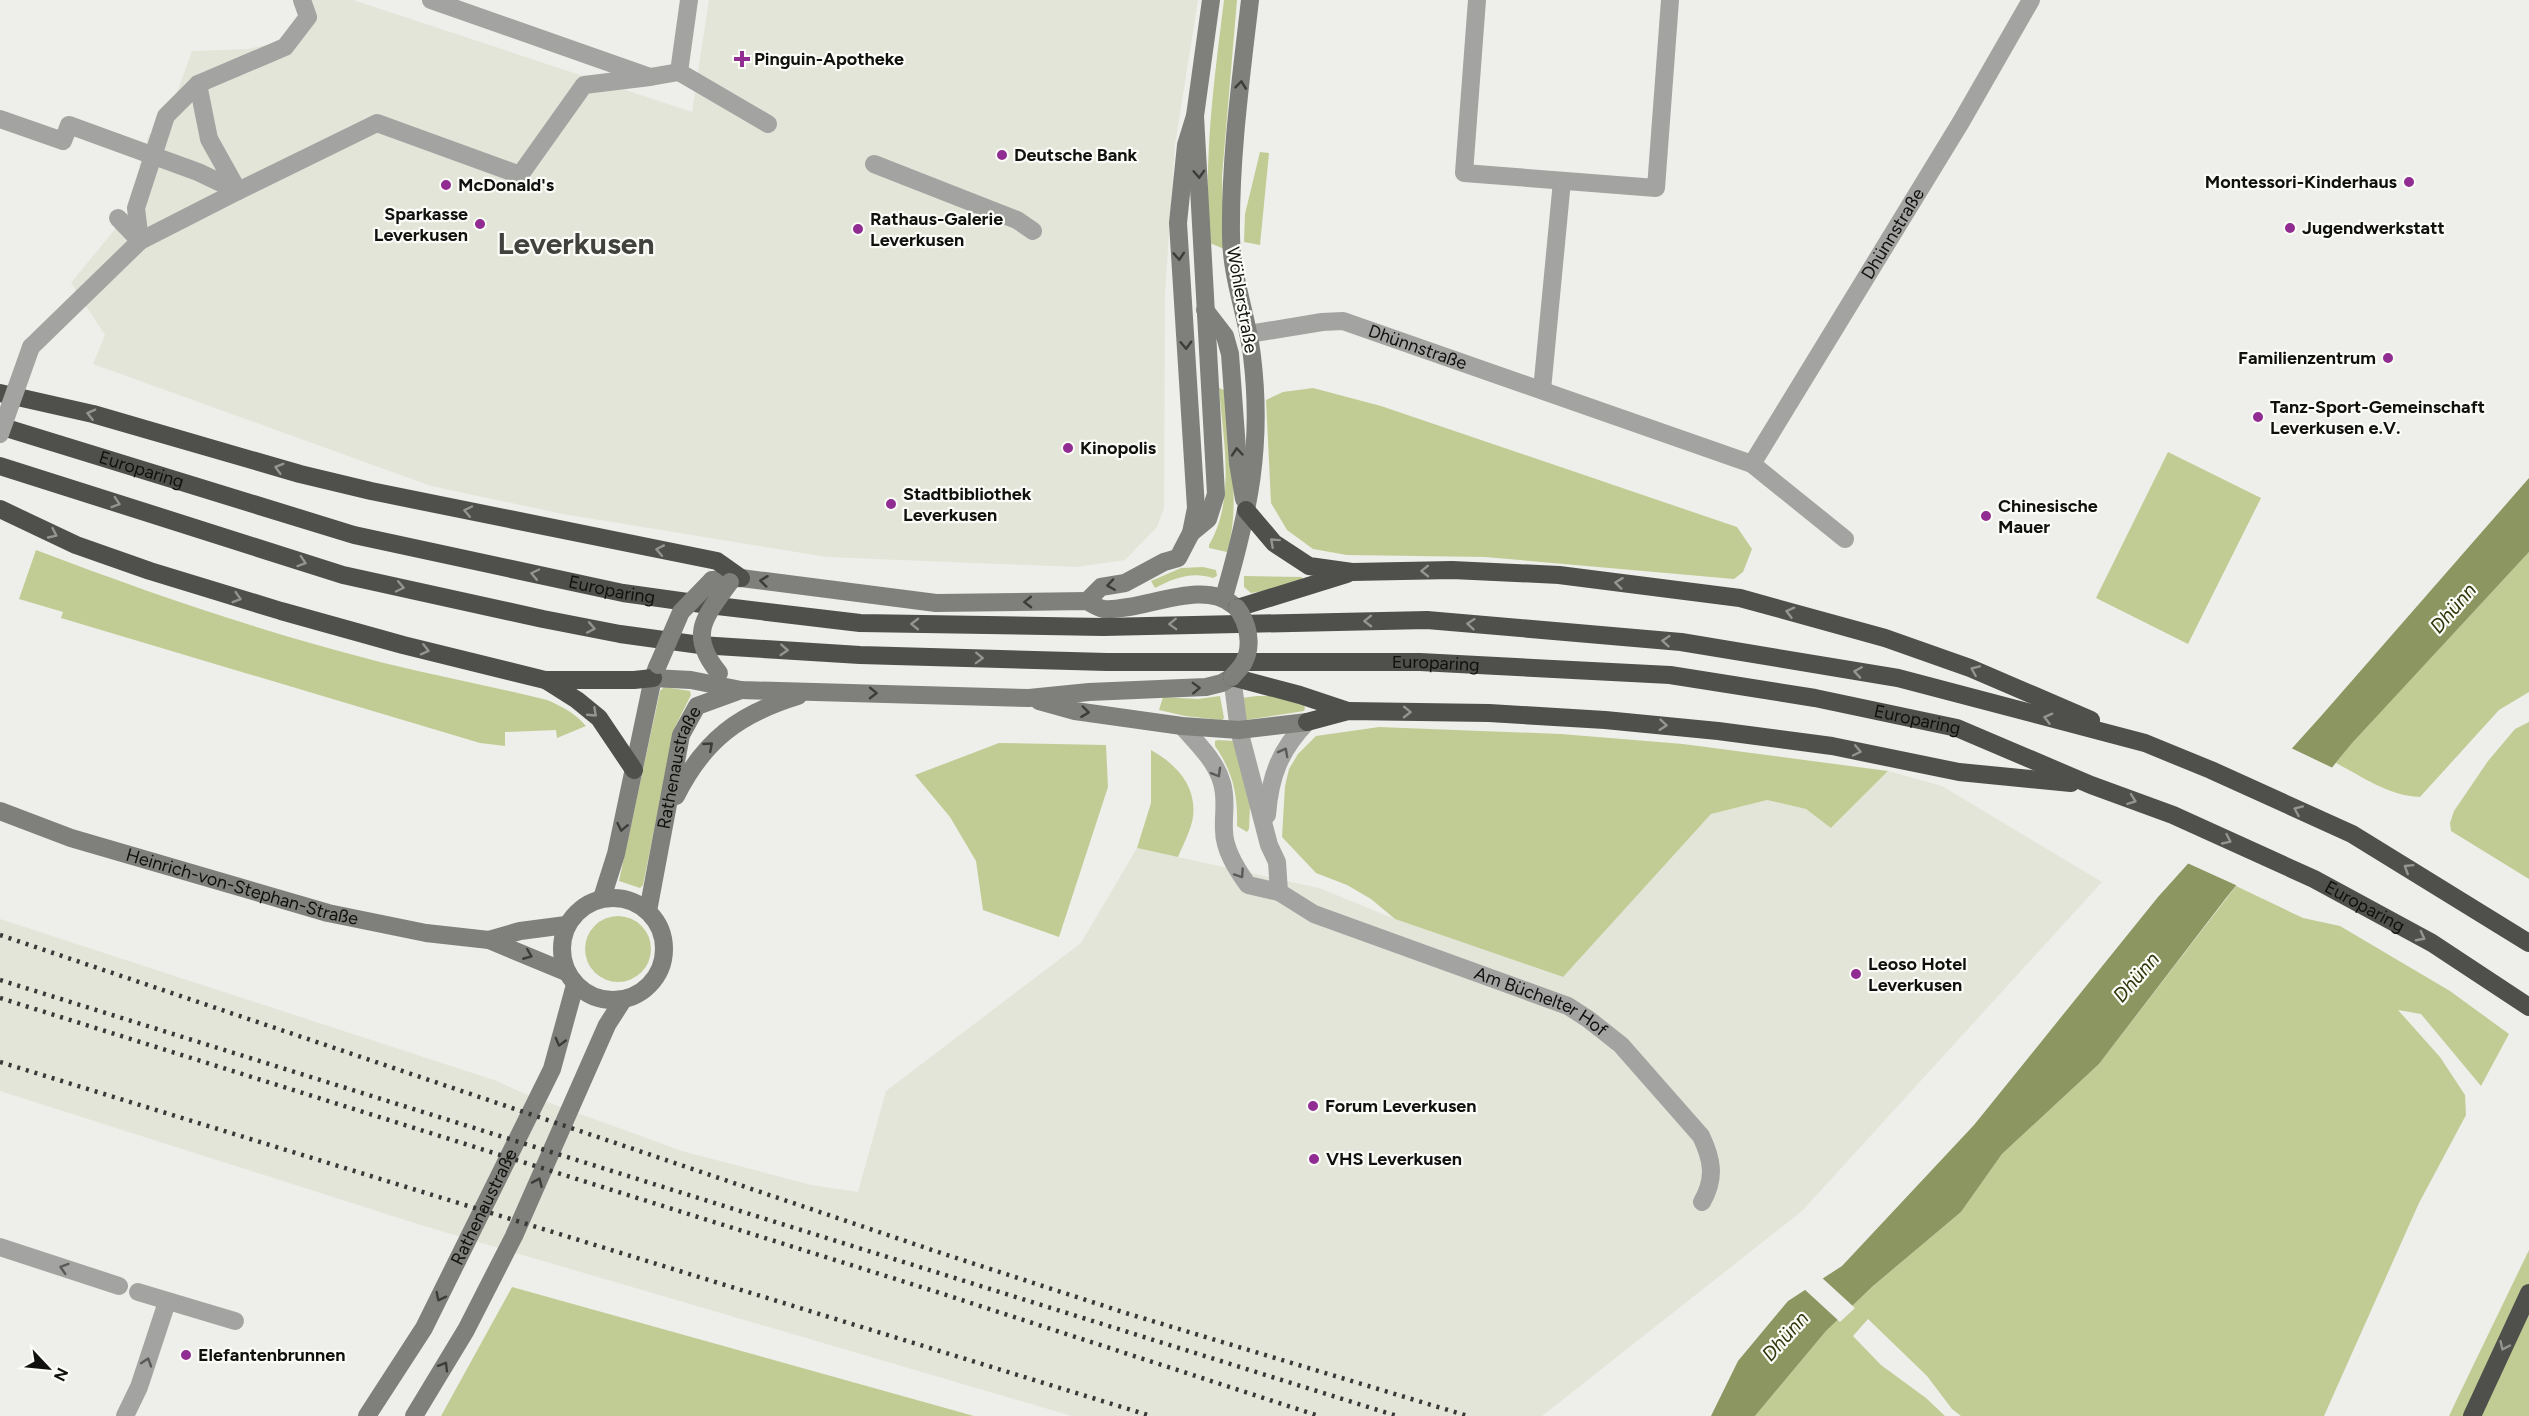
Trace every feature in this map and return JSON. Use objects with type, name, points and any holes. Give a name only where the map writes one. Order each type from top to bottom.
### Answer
[{"type":"highway","points":[[0,393],[93,414],[300,474],[371,491],[717,561],[727,580]]},
{"type":"highway","name":"Europaring","points":[[0,426],[354,535],[623,593],[860,623],[1103,627],[1427,620],[1681,642],[1898,678],[2145,743],[2211,770],[2352,834],[2529,943]]},
{"type":"highway","name":"Europaring","points":[[0,466],[343,575],[620,634],[700,645],[860,655],[1107,662],[1420,662],[1670,675],[1815,698],[1957,728],[2091,785],[2173,815],[2314,879],[2432,943],[2529,1007]]},
{"type":"highway","points":[[0,509],[76,545],[161,575],[403,645],[545,680],[656,672]]},
{"type":"highway","points":[[1246,510],[1266,535],[1289,555],[1310,566],[1352,572],[1452,570],[1559,575],[1740,598],[1886,638],[1970,668],[2145,743]]},
{"type":"highway","points":[[1230,602],[1277,596],[1352,572]]},
{"type":"highway","points":[[1232,677],[1300,695],[1348,711]]},
{"type":"highway","points":[[545,680],[577,700],[599,718],[634,770]]},
{"type":"highway","points":[[1307,722],[1348,711],[1489,713],[1605,720],[1706,729],[1832,746],[1959,772],[2091,785]]},
{"type":"highway","points":[[2472,1416],[2529,1293]]},
{"type":"main road","name":"Wöhlerstraße","points":[[1191,533],[1208,519],[1216,494],[1196,116],[1211,0]]},
{"type":"main road","name":"Wöhlerstraße","points":[[1230,602],[1257,438],[1249,334],[1233,265],[1231,236],[1235,143],[1250,0]]},
{"type":"main road","name":"Wöhlerstraße","points":[[1087,601],[1101,587],[1125,583],[1164,562],[1178,558],[1191,533],[1196,508],[1178,222],[1185,146],[1196,116]]},
{"type":"main road","points":[[1181,287],[1206,311],[1225,336],[1230,354],[1238,463],[1246,510]]},
{"type":"main road","points":[[727,580],[708,613],[700,633],[706,658],[719,673],[741,690]]},
{"type":"main road","points":[[602,898],[616,854],[656,672],[681,612],[727,580],[936,603],[1087,601],[1101,609],[1126,608],[1192,595],[1230,602],[1243,617],[1249,632],[1244,662],[1232,677],[1222,683],[1206,687],[1029,698],[741,690],[656,672]]},
{"type":"main road","name":"Rathenaustraße","points":[[648,911],[681,735],[697,706],[741,690]]},
{"type":"main road","points":[[667,813],[685,777],[703,751],[712,743],[740,721],[768,705],[814,692]]},
{"type":"main road","points":[[1029,698],[1075,711],[1182,726],[1239,730],[1307,722]]},
{"type":"main road","name":"Heinrich-von-Stephan-Straße","points":[[0,811],[71,838],[317,910],[426,933],[489,939],[520,931],[566,925]]},
{"type":"main road","points":[[602,898],[618,898],[634,902],[648,911],[660,926],[664,945],[663,963],[654,981],[640,993],[623,1000],[605,1001],[589,995],[571,979],[562,951],[566,925],[585,906],[602,898]]},
{"type":"main road","name":"Heinrich-von-Stephan-Straße","points":[[489,939],[571,979]]},
{"type":"main road","name":"Rathenaustraße","points":[[367,1416],[424,1328],[552,1069],[571,979]]},
{"type":"main road","name":"Rathenaustraße","points":[[414,1416],[466,1330],[514,1236],[607,1025],[623,1000]]},
{"type":"street","points":[[140,241],[136,208],[166,116],[198,84],[285,47],[308,16],[302,0]]},
{"type":"street","points":[[431,0],[650,77]]},
{"type":"street","points":[[679,72],[688,0]]},
{"type":"street","points":[[1477,0],[1464,173],[1656,188],[1670,0]]},
{"type":"street","name":"Dhünnstraße","points":[[1752,464],[1961,122],[2031,0]]},
{"type":"street","points":[[0,434],[31,347],[140,241],[238,190],[378,123],[520,175],[584,85],[679,72],[768,124]]},
{"type":"street","points":[[198,84],[209,139],[238,190]]},
{"type":"street","points":[[0,119],[63,141],[69,125],[152,154],[238,190]]},
{"type":"street","points":[[874,164],[1017,220],[1033,231]]},
{"type":"street","points":[[1542,390],[1562,181]]},
{"type":"street","points":[[118,218],[140,241]]},
{"type":"street","name":"Dhünnstraße","points":[[1249,334],[1322,322],[1343,321],[1752,464],[1845,539]]},
{"type":"street","points":[[1232,677],[1239,730],[1269,845],[1277,862],[1280,892]]},
{"type":"street","points":[[1266,828],[1269,794],[1275,769],[1290,740],[1307,722]]},
{"type":"street","name":"Am Büchelter Hof","points":[[1182,726],[1206,753],[1222,782],[1226,807],[1224,832],[1233,865],[1248,885],[1280,892],[1314,914],[1517,986],[1568,1006],[1588,1019],[1622,1045],[1701,1136],[1709,1153],[1712,1174],[1709,1190],[1702,1202]]},
{"type":"street","points":[[0,1246],[119,1286]]},
{"type":"street","points":[[138,1292],[235,1322]]},
{"type":"street","points":[[125,1416],[139,1387],[167,1302]]},
{"type":"shaded area","points":[[308,0],[353,0],[692,112],[709,0],[1198,0],[1175,145],[1165,293],[1164,508],[1157,527],[1125,560],[1076,567],[827,557],[563,514],[431,486],[93,364],[105,335],[71,283],[125,217],[149,170],[139,166],[149,134],[160,139],[192,51],[247,49],[271,44],[291,32]]},
{"type":"shaded area","points":[[1224,0],[1237,0],[1222,176],[1224,249],[1210,243],[1208,182],[1211,122]]},
{"type":"shaded area","points":[[1260,152],[1269,153],[1260,245],[1244,242],[1245,214]]},
{"type":"shaded area","points":[[1219,388],[1226,391],[1233,473],[1233,515],[1227,552],[1209,548],[1223,508],[1225,489],[1225,448]]},
{"type":"shaded area","points":[[1313,388],[1381,406],[1737,527],[1752,549],[1743,572],[1734,579],[1485,557],[1347,555],[1313,549],[1287,530],[1271,503],[1266,400],[1283,392]]},
{"type":"shaded area","points":[[2168,452],[2261,498],[2188,644],[2096,598]]},
{"type":"shaded area","points":[[36,550],[158,595],[282,635],[388,664],[547,700],[578,717],[586,726],[557,738],[556,730],[505,732],[505,746],[480,743],[61,618],[63,612],[19,599]]},
{"type":"shaded area","points":[[2529,552],[2529,692],[2499,710],[2420,797],[2387,789],[2336,763],[2352,742]]},
{"type":"shaded area","points":[[1203,567],[1216,570],[1217,576],[1213,578],[1190,575],[1155,588],[1151,581],[1181,568]]},
{"type":"shaded area","points":[[1244,576],[1302,577],[1302,579],[1271,590],[1251,593],[1244,587]]},
{"type":"shaded area","points":[[664,687],[690,691],[691,695],[675,727],[643,885],[640,888],[619,881],[660,691]]},
{"type":"shaded area","points":[[1220,696],[1224,718],[1222,720],[1185,716],[1159,710],[1163,697],[1198,699]]},
{"type":"shaded area","points":[[1273,696],[1304,705],[1305,708],[1304,711],[1246,720],[1241,698]]},
{"type":"shaded area","points":[[2529,722],[2529,879],[2451,831],[2450,823],[2454,811],[2488,761],[2515,729]]},
{"type":"shaded area","points":[[1379,727],[1561,734],[1683,744],[1888,771],[1831,828],[1806,809],[1767,800],[1711,814],[1563,977],[1395,919],[1371,899],[1347,885],[1316,873],[1282,837],[1285,786],[1289,769],[1298,754],[1316,736]]},
{"type":"shaded area","points":[[1215,741],[1234,741],[1250,806],[1247,832],[1237,826],[1237,804],[1233,784],[1226,765],[1215,746]]},
{"type":"shaded area","points":[[999,743],[1106,745],[1108,787],[1059,937],[983,910],[976,861],[950,817],[915,775]]},
{"type":"shaded area","points":[[1151,750],[1176,769],[1192,795],[1192,822],[1178,857],[1137,848],[1151,803]]},
{"type":"shaded area","points":[[1888,771],[1942,786],[2102,882],[1802,1211],[1542,1416],[1072,1416],[424,1226],[0,1091],[0,919],[494,1080],[528,1095],[682,1151],[811,1185],[858,1192],[886,1091],[1081,943],[1137,848],[1319,888],[1395,919],[1562,977],[1711,814],[1767,800],[1806,809],[1832,828]]},
{"type":"shaded area","points":[[2236,886],[2303,918],[2340,926],[2450,991],[2509,1034],[2481,1086],[2421,1014],[2398,1010],[2440,1057],[2465,1095],[2466,1115],[2419,1203],[2324,1416],[1961,1416],[1952,1409],[1927,1376],[1868,1319],[1853,1336],[1881,1365],[1926,1398],[1945,1416],[1755,1416],[1826,1331],[1873,1286],[1961,1212],[2002,1154],[2099,1064]]},
{"type":"shaded area","points":[[618,916],[631,919],[641,926],[648,936],[651,949],[648,962],[641,972],[631,979],[618,982],[605,979],[595,972],[588,962],[585,949],[588,936],[595,926],[605,919]]},
{"type":"shaded area","points":[[2529,1250],[2529,1416],[2449,1416],[2457,1399]]},
{"type":"shaded area","points":[[512,1287],[974,1416],[441,1416]]},
{"type":"water","name":"Dhünn","points":[[2529,478],[2529,552],[2352,743],[2226,898],[2099,1064],[2002,1154],[1961,1212],[1873,1286],[1826,1331],[1755,1416],[1711,1416],[1738,1361],[1788,1301],[1842,1266],[1974,1125],[2158,897],[2322,715]]},
{"type":"pier","points":[[2289,747],[2335,769],[2240,887],[2185,862]]},
{"type":"pier","points":[[1820,1276],[1855,1308],[1840,1322],[1803,1288]]},
{"type":"railway","points":[[0,935],[941,1253],[1129,1314],[1468,1416]]},
{"type":"railway","points":[[0,980],[1397,1416]]},
{"type":"railway","points":[[0,998],[937,1292],[1319,1416]]},
{"type":"railway","points":[[0,1062],[1151,1416]]},
{"type":"place","name":"Pinguin-Apotheke","points":[[742,59]]},
{"type":"place","name":"Deutsche Bank","points":[[1002,155]]},
{"type":"place","name":"Montessori-Kinderhaus","points":[[2409,182]]},
{"type":"place","name":"McDonald's","points":[[446,185]]},
{"type":"place","name":"Sparkasse Leverkusen","points":[[480,224]]},
{"type":"place","name":"Jugendwerkstatt","points":[[2290,228]]},
{"type":"place","name":"Rathaus-Galerie Leverkusen","points":[[858,229]]},
{"type":"place","name":"Familienzentrum","points":[[2388,358]]},
{"type":"place","name":"Tanz-Sport-Gemeinschaft Leverkusen e.V.","points":[[2258,417]]},
{"type":"place","name":"Kinopolis","points":[[1068,448]]},
{"type":"place","name":"Stadtbibliothek Leverkusen","points":[[891,504]]},
{"type":"place","name":"Chinesische Mauer","points":[[1986,516]]},
{"type":"place","name":"Leoso Hotel Leverkusen","points":[[1856,974]]},
{"type":"place","name":"Forum Leverkusen","points":[[1313,1106]]},
{"type":"place","name":"VHS Leverkusen","points":[[1314,1159]]},
{"type":"place","name":"Elefantenbrunnen","points":[[186,1355]]},
{"type":"district","name":"Leverkusen","points":[[576,244]]}]
